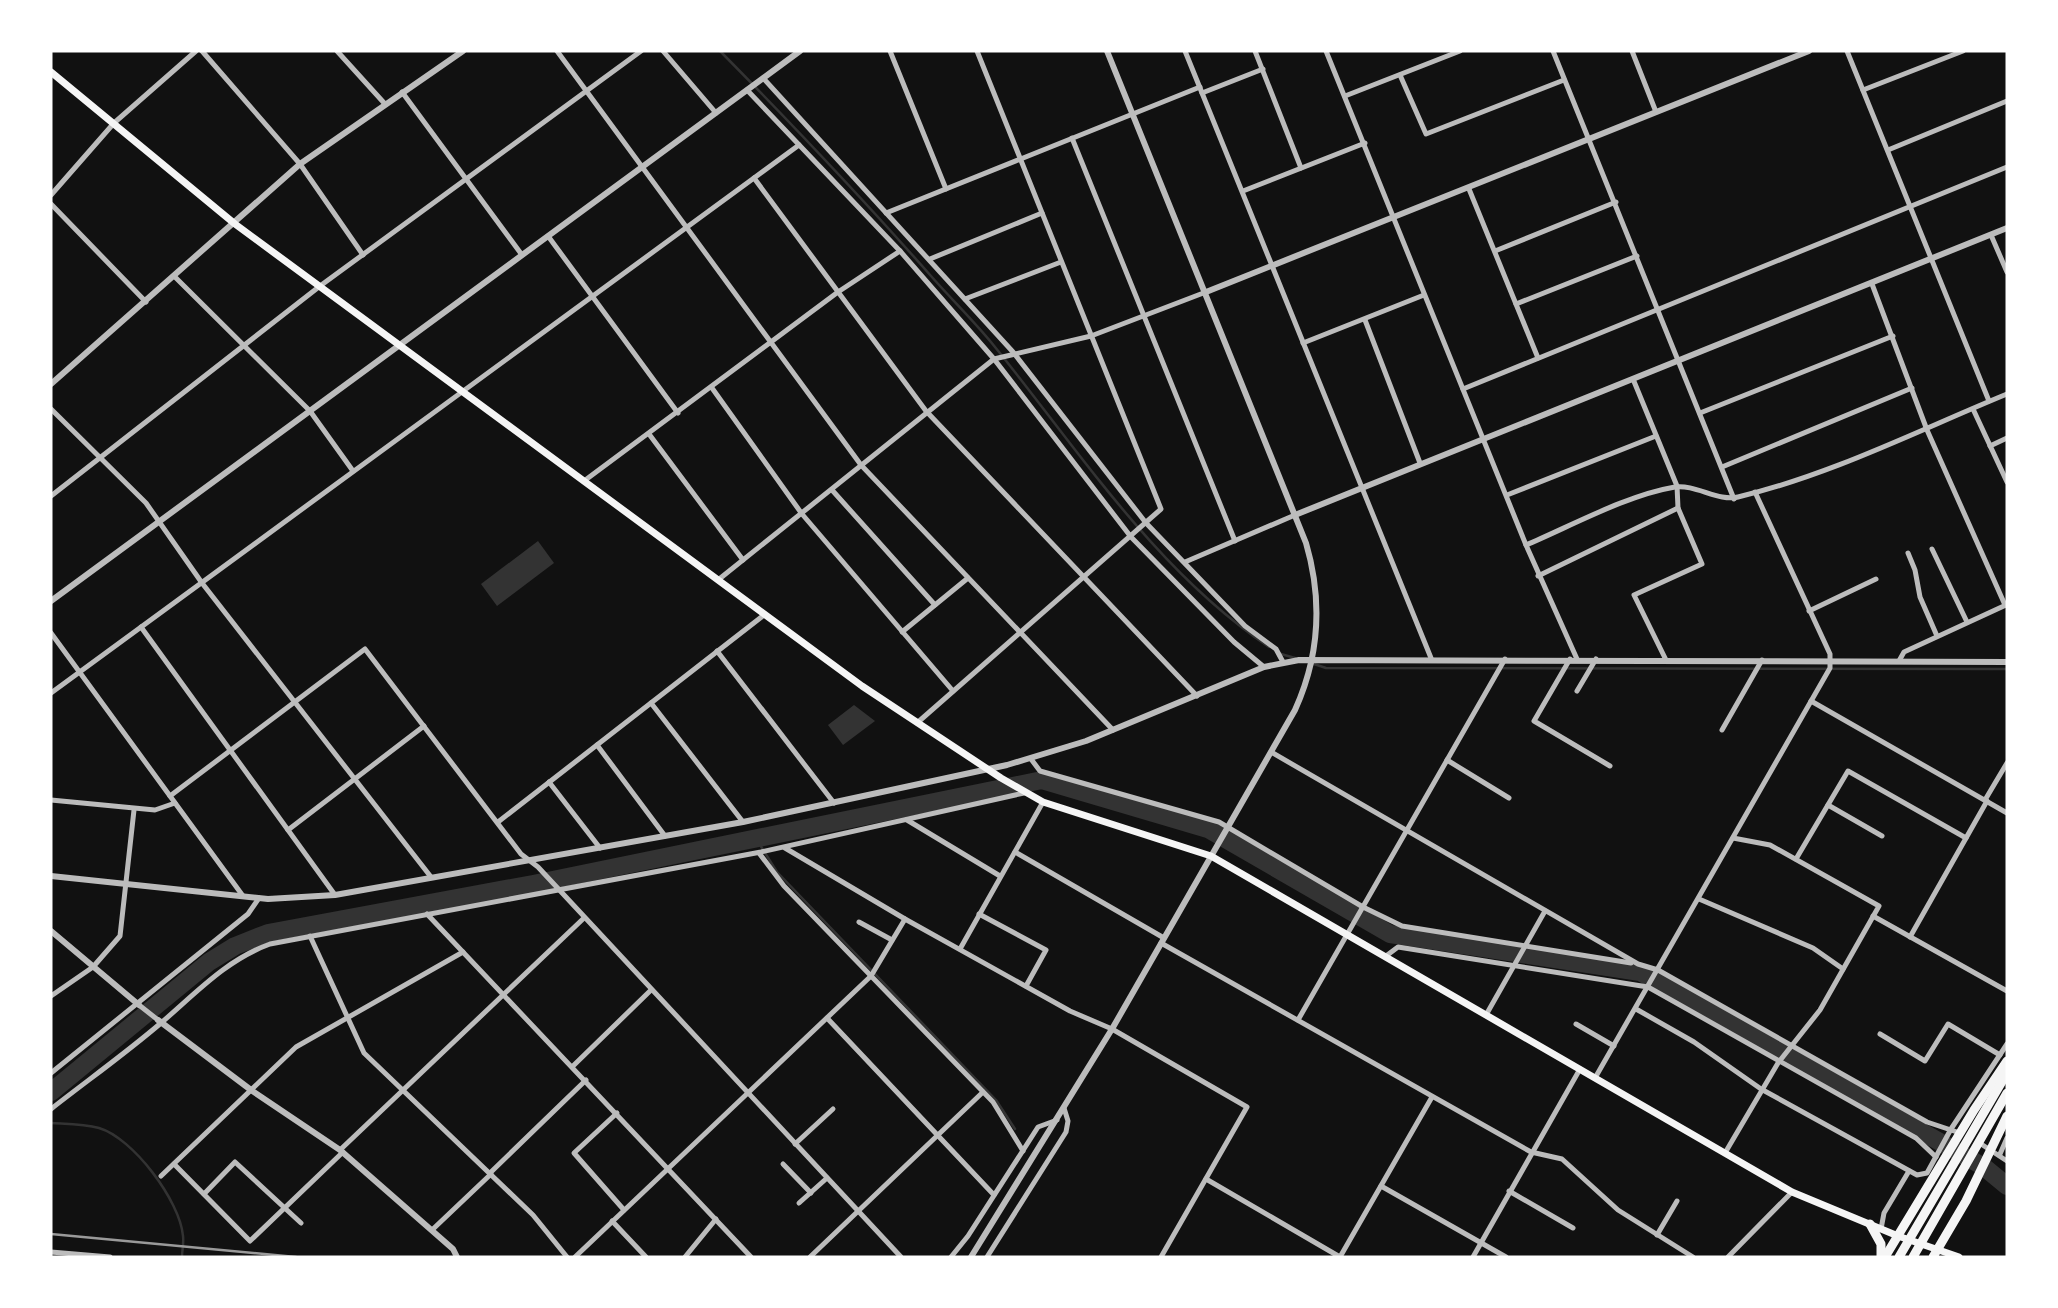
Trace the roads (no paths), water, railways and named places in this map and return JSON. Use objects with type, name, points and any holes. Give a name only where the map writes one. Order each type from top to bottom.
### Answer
[{"type":"highway","points":[[1883,1257],[1934,1178],[2003,1058]]},
{"type":"highway","points":[[1899,1257],[2007,1073]]},
{"type":"highway","points":[[1913,1257],[2007,1093]]},
{"type":"highway","points":[[1935,1253],[1966,1201],[2007,1117]]},
{"type":"highway","points":[[1870,1224],[1881,1244],[1883,1257]]},
{"type":"main road","points":[[51,72],[235,223],[320,286],[764,615],[917,723],[1024,793],[1043,802],[1211,856],[1792,1192],[1935,1253],[1959,1257]]},
{"type":"street","points":[[51,195],[114,123],[196,51]]},
{"type":"street","points":[[202,51],[300,164],[363,255]]},
{"type":"street","points":[[337,51],[385,104]]},
{"type":"street","points":[[51,384],[300,164],[463,51]]},
{"type":"street","points":[[557,51],[862,465],[1113,730]]},
{"type":"street","points":[[51,496],[320,286],[641,51]]},
{"type":"street","points":[[663,51],[716,113]]},
{"type":"street","points":[[51,601],[800,51]]},
{"type":"street","points":[[890,51],[946,188]]},
{"type":"street","points":[[917,723],[1161,509],[977,51]]},
{"type":"street","points":[[971,1257],[1112,1029],[1295,710],[1313,659],[1318,626],[1316,583],[1295,515],[1107,51]]},
{"type":"street","points":[[1185,51],[1432,658]]},
{"type":"street","points":[[1255,51],[1301,168]]},
{"type":"street","points":[[1326,51],[1574,659]]},
{"type":"street","points":[[1345,96],[1460,51]]},
{"type":"street","points":[[1553,51],[1734,499]]},
{"type":"street","points":[[1632,51],[1657,112]]},
{"type":"street","points":[[718,580],[926,411],[996,358],[1012,352],[1090,336],[1273,267],[1808,51]]},
{"type":"street","points":[[1847,51],[1989,401]]},
{"type":"street","points":[[1863,90],[1963,51]]},
{"type":"street","points":[[886,213],[1133,114],[1263,69]]},
{"type":"street","points":[[1400,75],[1426,134],[1564,80]]},
{"type":"street","points":[[762,79],[930,259],[1012,352],[1145,524],[1245,626],[1276,649],[1283,662]]},
{"type":"street","points":[[749,89],[996,358],[1133,535],[1244,652],[1264,667]]},
{"type":"street","points":[[402,92],[522,255]]},
{"type":"street","points":[[1888,150],[2007,101]]},
{"type":"street","points":[[1072,138],[1235,541]]},
{"type":"street","points":[[1243,191],[1365,143]]},
{"type":"street","points":[[51,694],[799,145]]},
{"type":"street","points":[[1463,388],[2007,167]]},
{"type":"street","points":[[754,178],[926,411],[1197,696]]},
{"type":"street","points":[[1469,189],[1538,358]]},
{"type":"street","points":[[1495,250],[1616,202]]},
{"type":"street","points":[[51,204],[146,302]]},
{"type":"street","points":[[930,259],[1042,213]]},
{"type":"street","points":[[1185,562],[1420,463],[2007,228]]},
{"type":"street","points":[[1992,235],[2007,272]]},
{"type":"street","points":[[548,236],[678,413]]},
{"type":"street","points":[[584,481],[838,292],[900,251]]},
{"type":"street","points":[[1516,304],[1637,256]]},
{"type":"street","points":[[965,299],[1061,262]]},
{"type":"street","points":[[175,277],[310,411],[353,471]]},
{"type":"street","points":[[1872,284],[1927,430],[2006,605],[1904,652],[1899,661]]},
{"type":"street","points":[[1303,343],[1424,295]]},
{"type":"street","points":[[1365,320],[1420,463]]},
{"type":"street","points":[[1700,413],[1893,335]]},
{"type":"street","points":[[1633,379],[1677,486],[1678,508],[1702,564],[1634,595],[1666,660]]},
{"type":"street","points":[[712,388],[802,514],[953,691]]},
{"type":"street","points":[[1722,467],[1912,388]]},
{"type":"street","points":[[1526,545],[1634,500],[1677,486],[1734,499],[1927,430],[2007,394]]},
{"type":"street","points":[[51,409],[146,503],[202,583],[431,877]]},
{"type":"street","points":[[1973,409],[2007,482]]},
{"type":"street","points":[[649,434],[743,560]]},
{"type":"street","points":[[1507,495],[1656,436]]},
{"type":"street","points":[[1990,446],[2007,438]]},
{"type":"street","points":[[832,490],[935,606]]},
{"type":"street","points":[[1595,1077],[1658,972],[1828,673],[1831,661],[1755,492]]},
{"type":"street","points":[[1538,576],[1678,508]]},
{"type":"street","points":[[1932,549],[1967,622]]},
{"type":"street","points":[[1908,553],[1915,570],[1920,597],[1937,636]]},
{"type":"street","points":[[902,632],[968,578]]},
{"type":"street","points":[[1809,611],[1876,579]]},
{"type":"street","points":[[498,822],[764,615]]},
{"type":"street","points":[[141,627],[335,895]]},
{"type":"street","points":[[51,633],[243,897]]},
{"type":"street","points":[[170,796],[365,649],[521,854],[541,871],[650,991],[901,1257]]},
{"type":"street","points":[[717,651],[834,803]]},
{"type":"street","points":[[51,876],[243,897],[303,899],[335,895],[743,822],[1031,759],[1113,730],[1264,667],[1283,662],[1313,659],[1432,658],[2007,662]]},
{"type":"street","points":[[1298,1020],[1505,659]]},
{"type":"street","points":[[1574,659],[1534,721],[1610,766]]},
{"type":"street","points":[[1577,691],[1596,659]]},
{"type":"street","points":[[1722,730],[1762,660]]},
{"type":"street","points":[[1811,701],[2007,813]]},
{"type":"street","points":[[651,703],[743,822]]},
{"type":"street","points":[[288,830],[424,726]]},
{"type":"street","points":[[597,745],[665,836]]},
{"type":"street","points":[[1271,752],[1638,964],[1658,972],[1927,1122],[1951,1130],[2000,1154],[2007,1161]]},
{"type":"street","points":[[1031,759],[1040,771],[1119,791],[1227,829],[1363,907],[1402,926],[1638,964]]},
{"type":"street","points":[[1447,760],[1509,798]]},
{"type":"street","points":[[1910,937],[2007,763]]},
{"type":"street","points":[[1796,859],[1847,771],[1966,838]]},
{"type":"street","points":[[549,782],[600,848]]},
{"type":"street","points":[[51,1109],[206,982],[247,954],[270,944],[762,852],[1024,793]]},
{"type":"street","points":[[51,800],[134,810],[155,810],[175,803]]},
{"type":"street","points":[[960,949],[1043,802]]},
{"type":"street","points":[[1828,804],[1882,836]]},
{"type":"street","points":[[51,996],[93,967],[120,936],[134,810]]},
{"type":"street","points":[[907,820],[1000,876]]},
{"type":"street","points":[[1725,1153],[1778,1063],[1820,1010],[1879,906],[1770,845],[1733,838]]},
{"type":"street","points":[[784,847],[905,919],[1070,1011],[1112,1029],[1247,1107],[1161,1257]]},
{"type":"street","points":[[762,852],[774,875],[873,974],[983,1092],[1004,1118],[1023,1151]]},
{"type":"street","points":[[1015,852],[1432,1097],[1531,1152],[1562,1159],[1618,1210],[1693,1257]]},
{"type":"street","points":[[51,1073],[248,914],[259,898]]},
{"type":"street","points":[[1699,899],[1813,948],[1843,969]]},
{"type":"street","points":[[1486,1015],[1545,911]]},
{"type":"street","points":[[427,914],[751,1257]]},
{"type":"street","points":[[979,914],[1046,950],[1026,986]]},
{"type":"street","points":[[1873,916],[2007,991]]},
{"type":"street","points":[[174,1164],[250,1241],[403,1090],[584,918]]},
{"type":"street","points":[[575,1257],[873,974],[905,919]]},
{"type":"street","points":[[859,922],[892,940]]},
{"type":"street","points":[[51,931],[138,1004],[251,1090],[342,1151],[453,1249],[457,1257]]},
{"type":"street","points":[[310,936],[364,1053],[533,1215],[567,1257]]},
{"type":"street","points":[[1386,956],[1398,947],[1648,988],[1916,1138],[1937,1155]]},
{"type":"street","points":[[161,1176],[296,1047],[463,952]]},
{"type":"street","points":[[573,1066],[650,991]]},
{"type":"street","points":[[1636,1009],[1694,1042],[1761,1089],[1917,1175],[1927,1173],[1951,1130],[2003,1058],[2007,1044]]},
{"type":"street","points":[[827,1018],[994,1195]]},
{"type":"street","points":[[1576,1024],[1614,1046]]},
{"type":"street","points":[[1880,1034],[1925,1061],[1948,1024],[2003,1058]]},
{"type":"street","points":[[1473,1257],[1580,1069]]},
{"type":"street","points":[[432,1230],[586,1080]]},
{"type":"street","points":[[810,1257],[983,1092]]},
{"type":"street","points":[[1206,1179],[1340,1257],[1432,1097]]},
{"type":"street","points":[[988,1257],[1066,1132],[1068,1121],[1064,1108]]},
{"type":"street","points":[[795,1144],[833,1109]]},
{"type":"street","points":[[617,1113],[574,1153],[624,1210]]},
{"type":"street","points":[[950,1257],[1038,1127],[1056,1120]]},
{"type":"street","points":[[2000,1154],[2007,1138]]},
{"type":"street","points":[[204,1194],[235,1162],[301,1223]]},
{"type":"street","points":[[783,1164],[811,1193]]},
{"type":"street","points":[[1881,1228],[1884,1213],[1909,1171]]},
{"type":"street","points":[[799,1203],[827,1178]]},
{"type":"street","points":[[1381,1186],[1506,1257]]},
{"type":"street","points":[[1509,1191],[1573,1228]]},
{"type":"street","points":[[1733,1256],[1792,1192]]},
{"type":"street","points":[[1657,1235],[1677,1200]]},
{"type":"street","points":[[685,1257],[716,1219]]},
{"type":"street","points":[[612,1222],[646,1257]]},
{"type":"street","points":[[51,1252],[110,1257]]},
{"type":"waterway","points":[[720,51],[827,162],[980,329],[1089,468],[1155,546],[1190,583],[1228,617],[1269,647]]},
{"type":"waterway","points":[[1281,654],[1295,658]]},
{"type":"waterway","points":[[1311,663],[1326,668],[2007,669]]},
{"type":"waterway","points":[[51,1092],[209,962],[235,946],[268,933],[533,884],[1042,780],[1208,829],[1390,934],[1640,972],[1984,1167],[2007,1186]]},
{"type":"waterway","points":[[757,840],[777,872],[996,1100],[1015,1129]]},
{"type":"waterway","points":[[51,1123],[99,1128],[112,1134],[140,1157],[164,1189],[180,1222],[183,1236],[182,1257]]},
{"type":"railway","points":[[51,1234],[296,1257]]}]
